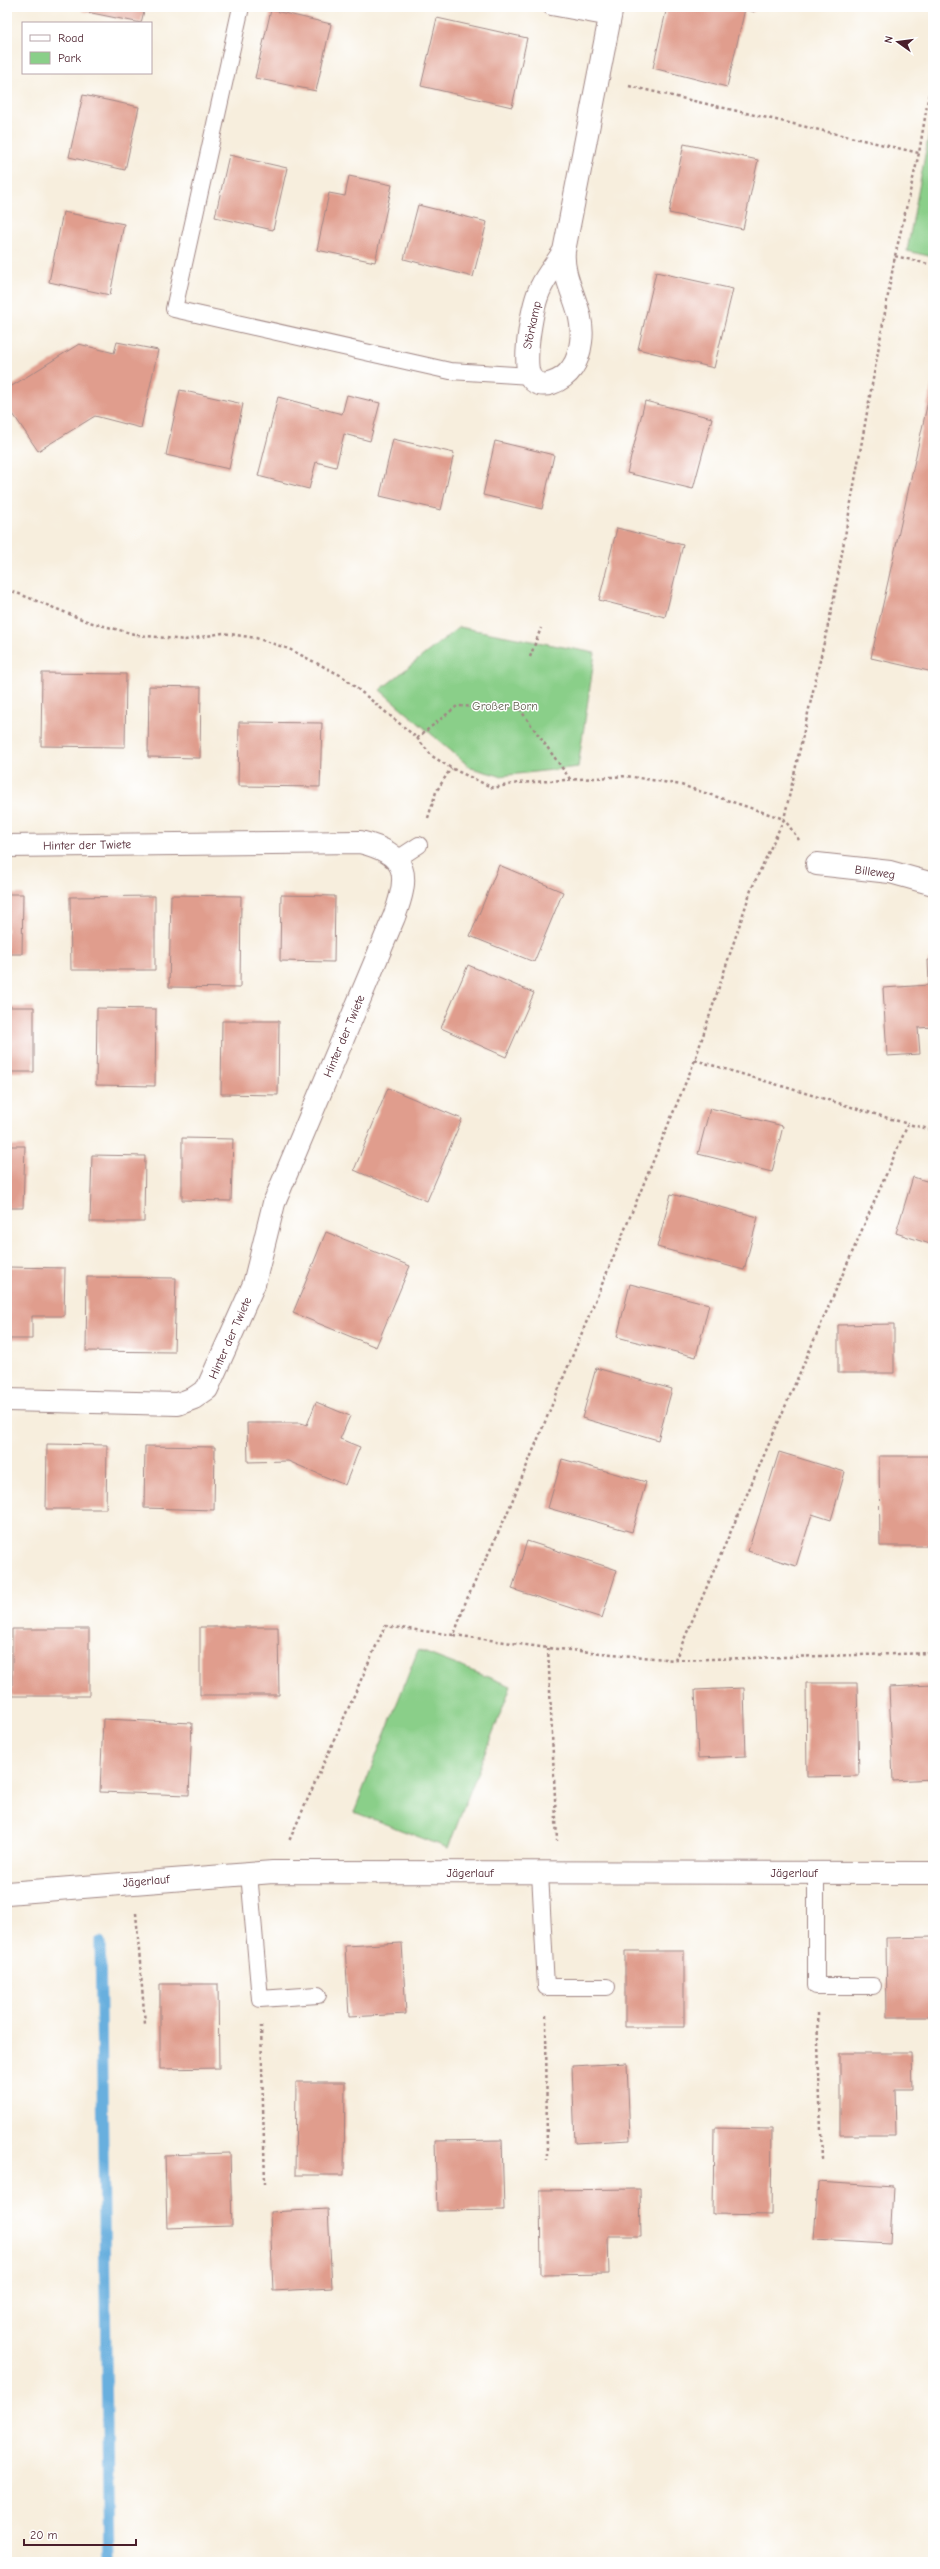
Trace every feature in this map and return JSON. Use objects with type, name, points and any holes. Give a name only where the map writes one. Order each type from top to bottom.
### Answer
[{"type":"street","name":"Störkamp","points":[[564,251],[540,288],[526,350],[526,364],[530,376],[536,383],[554,383],[573,367],[578,355],[582,328],[575,299],[563,266],[564,251],[611,13]]},
{"type":"street","name":"Hinter der Twiete","points":[[7,846],[345,841],[376,846],[396,860],[405,880],[401,897],[274,1203],[254,1284],[207,1389],[194,1398],[178,1404],[7,1400]]},
{"type":"street","name":"Billeweg","points":[[817,864],[890,872],[933,884]]},
{"type":"street","name":"Jägerlauf","points":[[7,1893],[273,1872],[933,1873]]},
{"type":"lane","points":[[241,7],[174,310],[450,370],[530,376]]},
{"type":"lane","points":[[551,7],[611,13]]},
{"type":"lane","points":[[396,860],[419,845]]},
{"type":"lane","points":[[249,1873],[260,1999],[318,1995]]},
{"type":"lane","points":[[549,1873],[546,1987],[607,1986]]},
{"type":"lane","points":[[816,1873],[816,1986],[873,1986]]},
{"type":"path","points":[[454,1635],[466,1601],[506,1516],[696,1060],[751,890],[784,819],[833,603],[895,256],[918,153],[933,70]]},
{"type":"path","points":[[598,79],[918,153]]},
{"type":"path","points":[[895,256],[933,265]]},
{"type":"path","points":[[7,589],[89,622],[138,634],[185,640],[223,633],[256,638],[290,649],[342,676],[417,738],[432,756],[451,768],[493,788],[518,783],[627,776],[681,785],[784,819],[817,864]]},
{"type":"path","points":[[530,657],[541,628]]},
{"type":"path","points":[[417,738],[457,706],[519,708],[570,780]]},
{"type":"path","points":[[419,845],[436,792],[451,768]]},
{"type":"path","points":[[696,1060],[908,1124],[933,1130]]},
{"type":"path","points":[[675,1660],[908,1124]]},
{"type":"path","points":[[273,1872],[385,1626],[548,1648],[675,1660],[933,1653]]},
{"type":"path","points":[[548,1648],[549,1873]]},
{"type":"path","points":[[134,1882],[145,2024]]},
{"type":"path","points":[[816,1986],[822,2160]]},
{"type":"path","points":[[546,1987],[547,2160]]},
{"type":"path","points":[[260,1999],[265,2184]]},
{"type":"green space","points":[[933,113],[933,257],[907,251]]},
{"type":"green space","name":"Großer Born","points":[[459,627],[595,653],[578,767],[500,776],[471,768],[380,690]]},
{"type":"green space","points":[[418,1650],[511,1686],[448,1848],[354,1812]]},
{"type":"building","points":[[82,7],[145,7],[141,22],[82,11]]},
{"type":"building","points":[[667,7],[755,7],[754,12],[745,9],[727,87],[653,68]]},
{"type":"building","points":[[271,10],[331,24],[316,91],[255,78]]},
{"type":"building","points":[[437,18],[527,38],[512,107],[421,86]]},
{"type":"building","points":[[83,95],[139,107],[125,170],[69,157]]},
{"type":"building","points":[[684,144],[758,160],[743,229],[669,213]]},
{"type":"building","points":[[229,155],[287,168],[273,230],[215,217]]},
{"type":"building","points":[[349,176],[392,185],[375,262],[317,250],[329,193],[345,196]]},
{"type":"building","points":[[418,205],[487,222],[473,277],[404,259]]},
{"type":"building","points":[[63,212],[124,224],[110,295],[49,282]]},
{"type":"building","points":[[656,272],[733,289],[714,368],[638,349]]},
{"type":"building","points":[[117,342],[158,350],[141,428],[95,416],[38,451],[7,405],[7,389],[79,344],[114,353]]},
{"type":"building","points":[[933,379],[933,672],[871,658]]},
{"type":"building","points":[[180,390],[243,404],[229,469],[166,455]]},
{"type":"building","points":[[347,395],[380,403],[370,441],[344,434],[336,467],[316,462],[309,489],[258,476],[278,397],[342,414]]},
{"type":"building","points":[[645,401],[712,418],[693,489],[627,473]]},
{"type":"building","points":[[393,439],[454,453],[441,510],[380,496]]},
{"type":"building","points":[[495,441],[554,455],[542,509],[483,495]]},
{"type":"building","points":[[617,528],[683,545],[665,617],[599,600]]},
{"type":"building","points":[[42,673],[126,674],[125,747],[41,746]]},
{"type":"building","points":[[149,686],[201,687],[200,758],[148,757]]},
{"type":"building","points":[[239,722],[322,723],[320,787],[238,786]]},
{"type":"building","points":[[499,865],[563,892],[534,962],[470,936]]},
{"type":"building","points":[[7,894],[23,894],[22,954],[7,954]]},
{"type":"building","points":[[171,895],[241,896],[240,988],[169,987]]},
{"type":"building","points":[[281,895],[335,896],[334,962],[280,961]]},
{"type":"building","points":[[155,896],[155,970],[71,970],[70,897]]},
{"type":"building","points":[[928,960],[933,960],[933,1027],[918,1028],[920,1054],[887,1056],[883,988],[929,985]]},
{"type":"building","points":[[468,965],[534,993],[506,1057],[441,1028]]},
{"type":"building","points":[[7,1007],[34,1007],[34,1072],[7,1072]]},
{"type":"building","points":[[97,1008],[156,1009],[155,1086],[96,1085]]},
{"type":"building","points":[[222,1021],[279,1021],[278,1095],[221,1094]]},
{"type":"building","points":[[388,1088],[462,1119],[427,1201],[354,1170]]},
{"type":"building","points":[[710,1108],[783,1126],[772,1172],[698,1154]]},
{"type":"building","points":[[182,1138],[233,1139],[231,1201],[182,1200]]},
{"type":"building","points":[[7,1146],[25,1146],[23,1208],[7,1208]]},
{"type":"building","points":[[92,1155],[145,1156],[144,1222],[90,1222]]},
{"type":"building","points":[[913,1177],[933,1183],[933,1245],[896,1233]]},
{"type":"building","points":[[671,1194],[758,1217],[744,1270],[657,1247]]},
{"type":"building","points":[[326,1232],[410,1266],[376,1347],[293,1313]]},
{"type":"building","points":[[7,1267],[65,1268],[64,1316],[32,1316],[32,1339],[7,1339]]},
{"type":"building","points":[[87,1277],[176,1278],[174,1352],[86,1351]]},
{"type":"building","points":[[630,1284],[709,1304],[696,1357],[617,1337]]},
{"type":"building","points":[[894,1324],[894,1373],[838,1373],[838,1325]]},
{"type":"building","points":[[596,1368],[672,1389],[658,1440],[582,1418]]},
{"type":"building","points":[[316,1402],[350,1416],[340,1439],[360,1447],[345,1485],[288,1461],[248,1462],[247,1423],[301,1423],[307,1425]]},
{"type":"building","points":[[47,1444],[107,1445],[106,1509],[46,1509]]},
{"type":"building","points":[[145,1446],[215,1447],[214,1510],[144,1508]]},
{"type":"building","points":[[779,1452],[845,1472],[831,1520],[812,1514],[796,1566],[748,1551]]},
{"type":"building","points":[[879,1456],[932,1456],[933,1546],[880,1546]]},
{"type":"building","points":[[562,1459],[646,1482],[632,1532],[548,1508]]},
{"type":"building","points":[[527,1541],[617,1570],[602,1618],[512,1589]]},
{"type":"building","points":[[200,1627],[278,1627],[279,1695],[200,1695]]},
{"type":"building","points":[[12,1629],[89,1629],[89,1696],[12,1696]]},
{"type":"building","points":[[806,1683],[857,1683],[859,1776],[807,1777]]},
{"type":"building","points":[[933,1685],[933,1779],[893,1781],[889,1687]]},
{"type":"building","points":[[744,1688],[746,1756],[698,1758],[695,1690]]},
{"type":"building","points":[[103,1719],[192,1723],[189,1795],[100,1792]]},
{"type":"building","points":[[933,1937],[933,2017],[887,2017],[886,1938]]},
{"type":"building","points":[[402,1943],[406,2014],[349,2017],[345,1946]]},
{"type":"building","points":[[625,1951],[684,1951],[684,2027],[625,2027]]},
{"type":"building","points":[[160,1984],[218,1984],[219,2068],[160,2069]]},
{"type":"building","points":[[840,2053],[911,2053],[912,2089],[895,2089],[896,2135],[840,2135]]},
{"type":"building","points":[[627,2063],[630,2140],[575,2143],[572,2066]]},
{"type":"building","points":[[296,2082],[345,2082],[344,2175],[295,2175]]},
{"type":"building","points":[[714,2128],[772,2129],[771,2215],[713,2214]]},
{"type":"building","points":[[502,2140],[504,2210],[437,2211],[435,2141]]},
{"type":"building","points":[[230,2153],[232,2226],[167,2228],[165,2155]]},
{"type":"building","points":[[818,2182],[893,2187],[890,2243],[814,2239]]},
{"type":"building","points":[[640,2189],[641,2236],[608,2236],[609,2274],[541,2275],[540,2190]]},
{"type":"building","points":[[328,2209],[332,2288],[273,2291],[270,2212]]},
{"type":"waterway","points":[[100,1942],[109,2562]]}]
